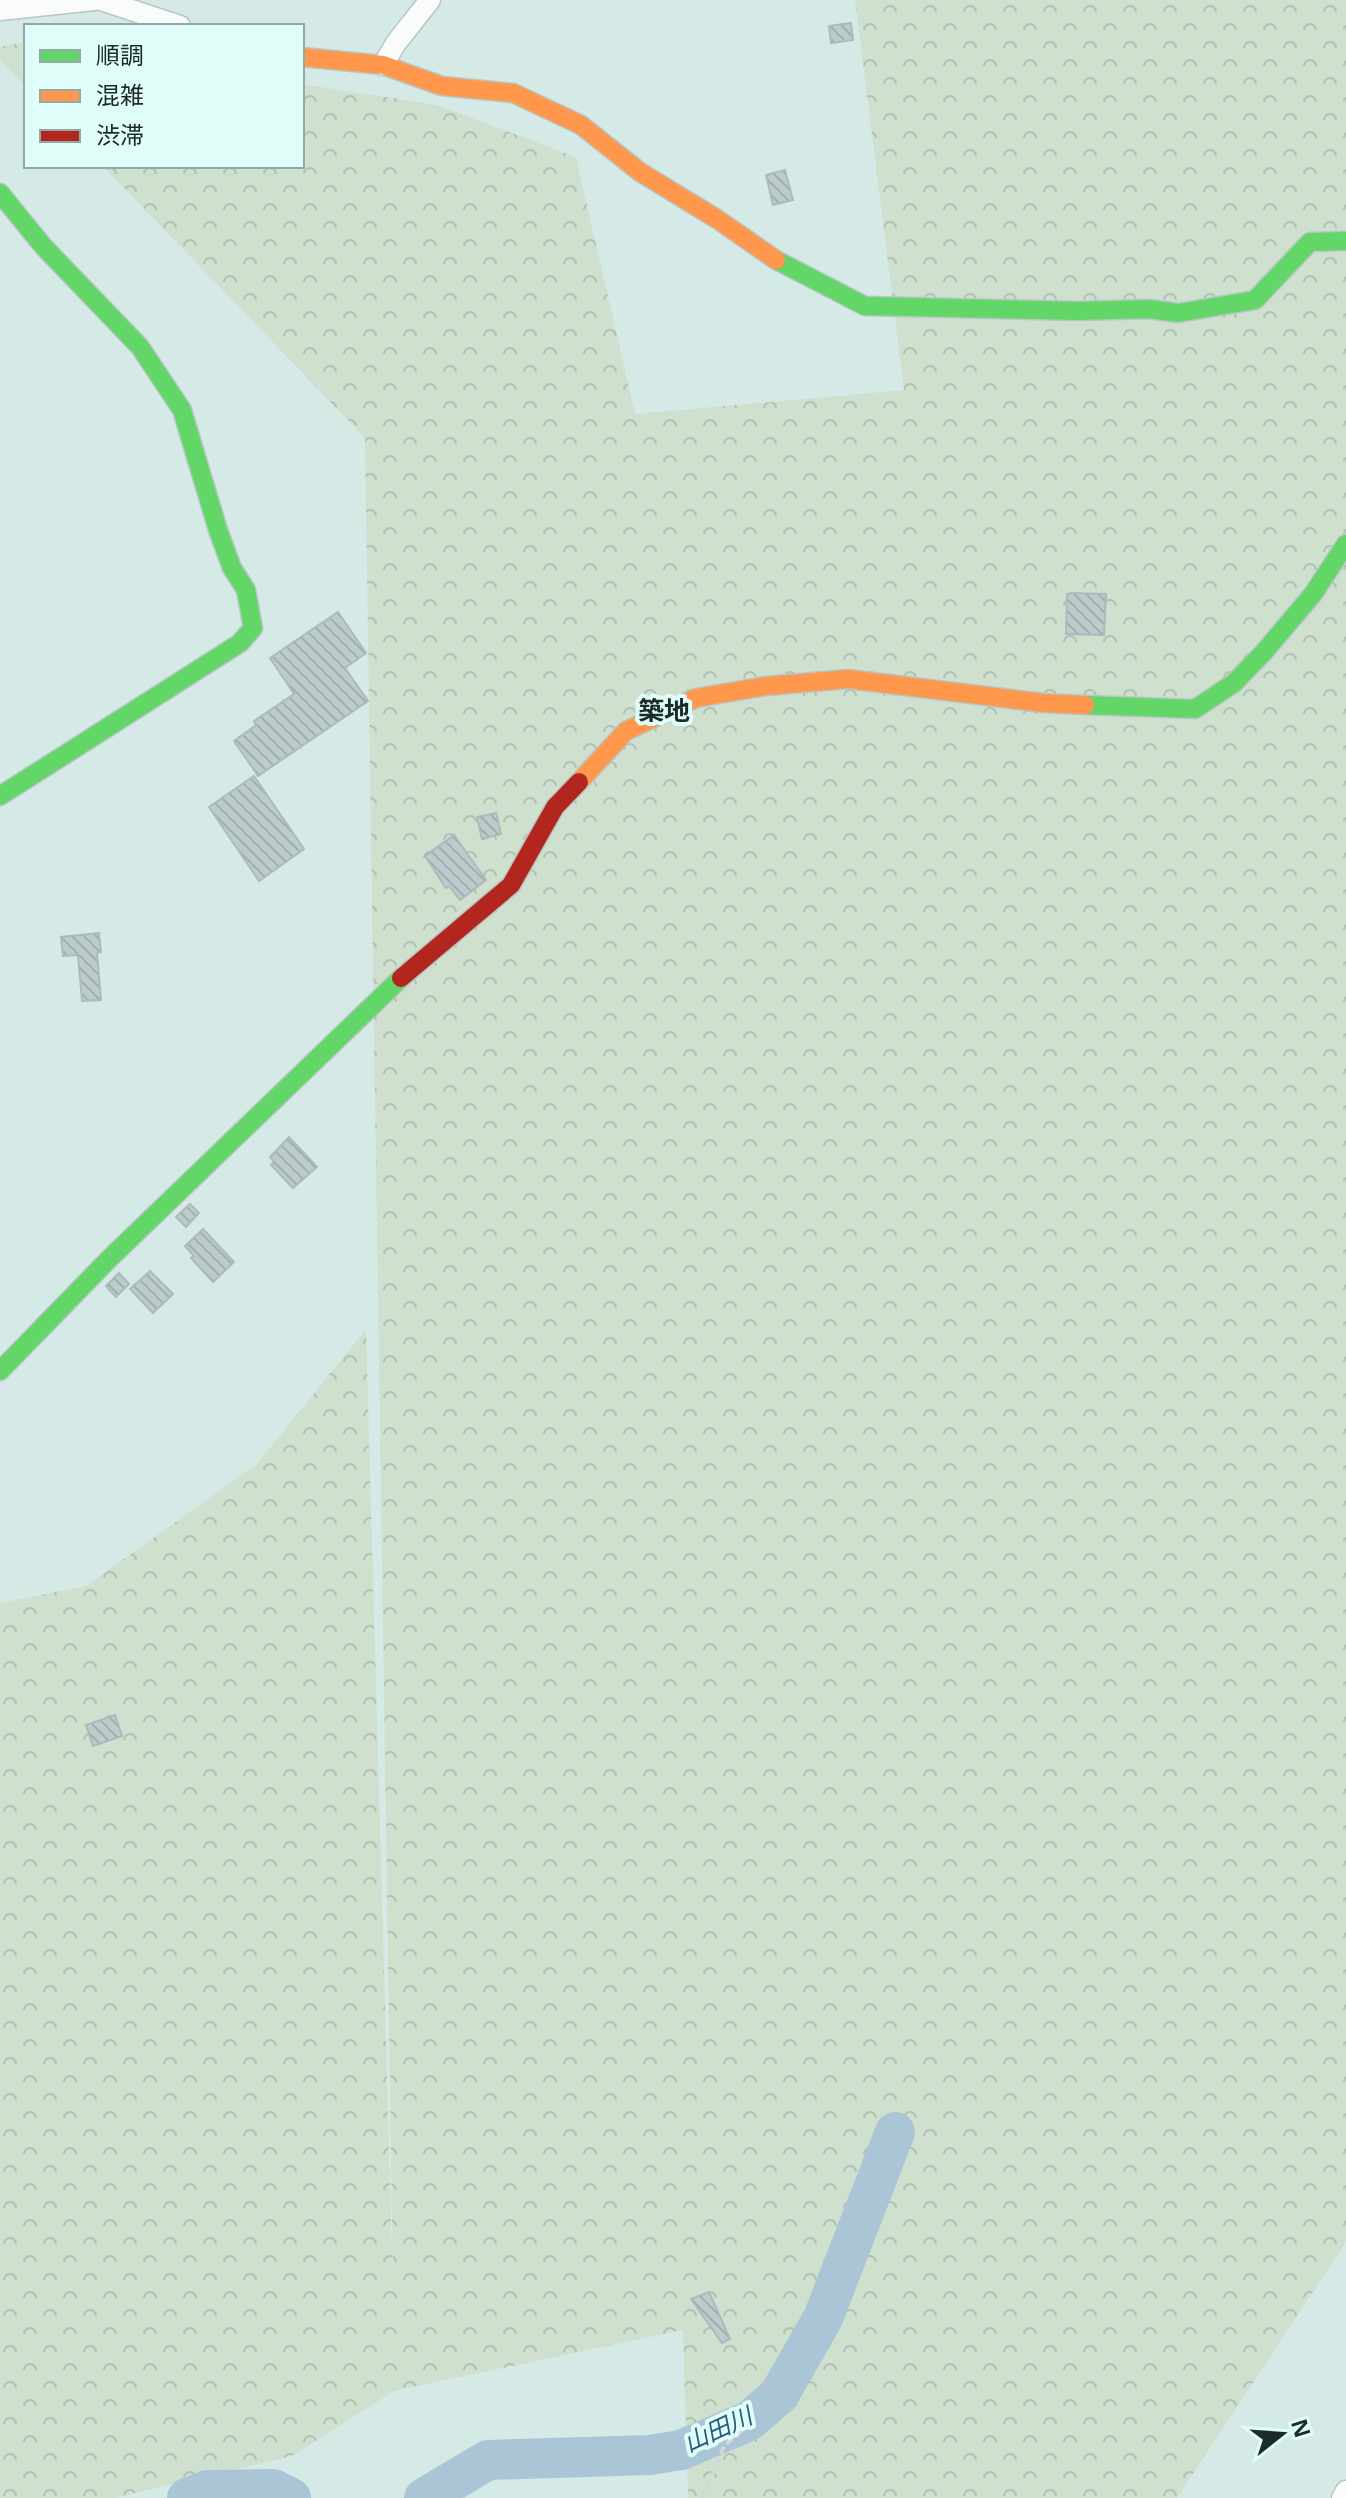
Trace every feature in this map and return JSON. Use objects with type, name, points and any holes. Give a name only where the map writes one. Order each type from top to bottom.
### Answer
[{"type":"street","points":[[0,10],[94,0]]},
{"type":"street","points":[[101,0],[174,24]]},
{"type":"street","points":[[383,65],[430,0]]},
{"type":"street","points":[[304,57],[383,65],[442,86],[513,93],[581,125],[640,172],[717,219],[769,257],[865,306],[1077,311],[1149,309],[1178,313],[1255,300],[1310,242],[1346,241]]},
{"type":"street","points":[[0,193],[43,246],[140,347],[182,410],[218,530],[232,568],[246,590],[253,628],[240,643],[0,796]]},
{"type":"street","points":[[0,1371],[109,1259],[381,995],[511,885],[555,807],[626,731],[696,698],[766,686],[848,679],[1043,703],[1195,709],[1234,683],[1264,652],[1313,594],[1346,544]]},
{"type":"street","points":[[1342,2498],[1346,2491]]},
{"type":"path","points":[[702,2498],[724,2446],[745,2428]]},
{"type":"green space","points":[[855,0],[1346,0],[1346,2242],[1177,2498],[688,2498],[683,2330],[394,2391],[292,2456],[113,2498],[0,2498],[0,1603],[86,1586],[257,1464],[366,1329],[393,2290],[365,438],[105,168],[304,168],[304,84],[437,105],[576,157],[635,414],[904,390]]},
{"type":"green space","points":[[24,42],[24,85],[0,60],[0,47]]},
{"type":"building","points":[[851,23],[853,40],[831,43],[829,26]]},
{"type":"building","points":[[785,170],[793,200],[773,205],[766,175]]},
{"type":"building","points":[[1067,594],[1106,594],[1104,635],[1066,634]]},
{"type":"building","points":[[338,612],[366,653],[345,668],[368,701],[258,776],[234,741],[256,725],[254,721],[294,694],[270,658]]},
{"type":"building","points":[[254,776],[304,849],[259,881],[209,807]]},
{"type":"building","points":[[496,813],[501,834],[482,839],[477,817]]},
{"type":"building","points":[[454,835],[486,880],[460,900],[449,886],[446,888],[425,856]]},
{"type":"building","points":[[99,933],[101,952],[97,953],[101,1000],[82,1001],[78,955],[63,956],[61,937]]},
{"type":"building","points":[[289,1137],[317,1167],[293,1188],[271,1165],[274,1162],[270,1157]]},
{"type":"building","points":[[190,1204],[199,1213],[186,1227],[176,1217]]},
{"type":"building","points":[[203,1229],[234,1262],[213,1282],[191,1258],[194,1256],[185,1246]]},
{"type":"building","points":[[150,1271],[173,1294],[153,1313],[130,1289]]},
{"type":"building","points":[[119,1273],[129,1284],[116,1297],[106,1286]]},
{"type":"building","points":[[115,1715],[122,1736],[93,1746],[86,1725]]},
{"type":"building","points":[[709,2292],[730,2339],[722,2343],[691,2299]]},
{"type":"waterway","name":"山田川","points":[[424,2498],[488,2460],[650,2455],[681,2450],[749,2421],[779,2395],[823,2318],[895,2132]]},
{"type":"waterway","name":"山田川","points":[[187,2498],[207,2490],[273,2489],[291,2498]]},
{"type":"traffic: fast","points":[[0,193],[43,246],[140,347],[182,410],[218,530],[232,568],[246,590],[253,628],[240,643],[0,796]]},
{"type":"traffic: fast","points":[[776,260],[865,306],[1077,311],[1149,309],[1178,313],[1255,300],[1310,242],[1346,241]]},
{"type":"traffic: fast","points":[[1085,705],[1195,709],[1234,683],[1264,652],[1313,594],[1346,544]]},
{"type":"traffic: fast","points":[[0,1371],[109,1259],[401,978]]},
{"type":"traffic: slow","points":[[304,57],[383,65],[442,86],[513,93],[581,125],[640,172],[776,260]]},
{"type":"traffic: slow","points":[[579,782],[626,731],[696,698],[766,686],[848,679],[1043,703],[1085,705]]},
{"type":"traffic: jam","points":[[401,978],[511,885],[555,807],[579,782]]},
{"type":"district","name":"築地","points":[[664,711]]}]
